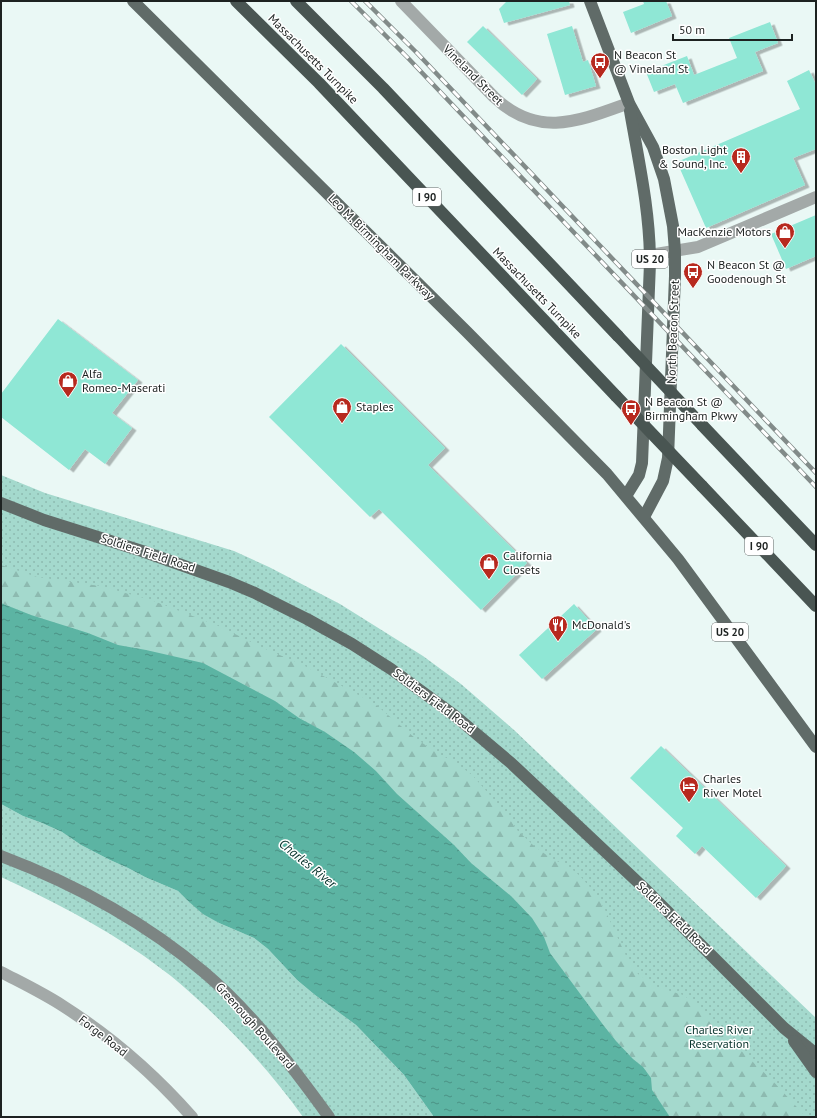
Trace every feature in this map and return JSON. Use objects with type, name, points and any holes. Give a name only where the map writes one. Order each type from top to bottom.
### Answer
[{"type":"highway","name":"Massachusetts Turnpike","points":[[236,1],[319,83],[816,606]]},
{"type":"highway","points":[[296,1],[388,93],[816,545]]},
{"type":"main road","name":"Leo M. Birmingham Parkway","points":[[133,1],[478,342],[626,496]]},
{"type":"main road","name":"North Beacon Street","points":[[590,1],[629,103],[653,147],[664,179],[671,208],[675,251],[667,463],[663,481],[644,517]]},
{"type":"main road","name":"North Beacon Street","points":[[626,496],[637,479],[642,463],[650,255],[646,198],[629,103]]},
{"type":"main road","name":"US 20","points":[[626,496],[681,564],[816,747]]},
{"type":"main road","name":"Soldiers Field Road","points":[[1,503],[44,520],[142,551],[236,585],[274,602],[352,644],[391,668],[454,715],[511,763],[643,887],[784,1028],[816,1054]]},
{"type":"main road","name":"Soldiers Field Road","points":[[784,1028],[816,1072]]},
{"type":"street","name":"Vineland Street","points":[[401,1],[494,97],[506,108],[518,115],[540,121],[563,123],[585,119],[629,103]]},
{"type":"street","points":[[650,255],[698,247],[816,197]]},
{"type":"street","name":"Greenough Boulevard","points":[[1,856],[48,875],[112,907],[174,948],[205,973],[242,1008],[288,1061],[329,1117]]},
{"type":"street","name":"Forge Road","points":[[1,972],[63,1006],[102,1034],[146,1070],[192,1117]]},
{"type":"green space","name":"Charles River Reservation","points":[[1,475],[45,493],[234,551],[269,567],[340,604],[423,656],[461,684],[514,730],[816,1018],[816,1117],[670,1117],[651,1090],[376,771],[1,603]]},
{"type":"green space","points":[[1,565],[37,577],[100,586],[151,600],[221,627],[263,648],[301,664],[375,704],[415,738],[437,753],[456,763],[472,775],[505,812],[517,830],[534,846],[552,859],[568,866],[580,876],[596,894],[626,956],[638,974],[657,987],[683,995],[697,1005],[734,1044],[771,1079],[806,1117],[670,1117],[651,1090],[651,1078],[643,1067],[633,1059],[604,1026],[550,953],[544,937],[532,918],[511,896],[471,863],[454,845],[397,794],[376,771],[354,753],[275,701],[222,673],[146,650],[118,645],[1,603]]},
{"type":"green space","points":[[1,804],[23,816],[62,832],[81,845],[110,860],[178,891],[188,901],[219,923],[254,938],[268,949],[297,980],[356,1025],[404,1075],[434,1117],[303,1117],[274,1079],[242,1042],[171,976],[144,956],[92,923],[1,877]]},
{"type":"water","name":"Charles River","points":[[1,603],[118,645],[203,663],[275,701],[299,718],[325,732],[354,752],[376,771],[397,794],[454,845],[471,863],[511,896],[532,918],[544,937],[550,953],[604,1026],[633,1059],[643,1067],[651,1078],[652,1090],[670,1117],[434,1117],[404,1075],[356,1025],[297,980],[268,949],[254,938],[219,923],[203,914],[178,891],[110,860],[81,845],[62,832],[23,816],[1,804]]},
{"type":"building","points":[[507,1],[569,1],[570,5],[504,23],[499,9]]},
{"type":"building","points":[[643,1],[666,1],[672,16],[631,33],[623,12],[644,4]]},
{"type":"building","points":[[770,22],[778,43],[755,52],[763,71],[683,103],[675,84],[654,92],[646,72],[687,56],[694,75],[737,58],[729,38]]},
{"type":"building","points":[[483,26],[537,79],[522,95],[467,42]]},
{"type":"building","points":[[572,26],[583,62],[588,60],[596,86],[565,95],[547,34]]},
{"type":"building","name":"Boston Light & Sound, Inc.","points":[[809,70],[816,85],[816,149],[793,158],[805,185],[706,228],[677,162],[800,109],[787,81]]},
{"type":"building","points":[[816,215],[816,256],[786,269],[771,234]]},
{"type":"building","points":[[58,319],[138,380],[112,413],[132,428],[105,464],[85,449],[69,470],[1,417],[1,394]]},
{"type":"building","points":[[341,344],[445,448],[428,465],[527,563],[481,610],[379,509],[370,517],[269,417]]},
{"type":"building","name":"McDonald's","points":[[574,604],[597,629],[542,679],[519,655]]},
{"type":"building","name":"Charles River Motel","points":[[661,746],[786,866],[756,898],[702,846],[695,854],[676,836],[683,828],[630,778]]},
{"type":"railway","points":[[351,1],[408,58],[816,487]]},
{"type":"railway","points":[[365,1],[417,53],[816,473]]},
{"type":"place","name":"N Beacon St @ Vineland St","points":[[600,79]]},
{"type":"place","name":"Boston Light & Sound, Inc.","points":[[741,174]]},
{"type":"place","name":"MacKenzie Motors","points":[[785,249]]},
{"type":"place","name":"N Beacon St @ Goodenough St","points":[[693,289]]},
{"type":"place","name":"Alfa Romeo-Maserati","points":[[68,398]]},
{"type":"place","name":"Staples","points":[[342,424]]},
{"type":"place","name":"N Beacon St @ Birmingham Pkwy","points":[[631,426]]},
{"type":"place","name":"California Closets","points":[[489,580]]},
{"type":"place","name":"McDonald's","points":[[558,642]]},
{"type":"place","name":"Charles River Motel","points":[[689,803]]}]
